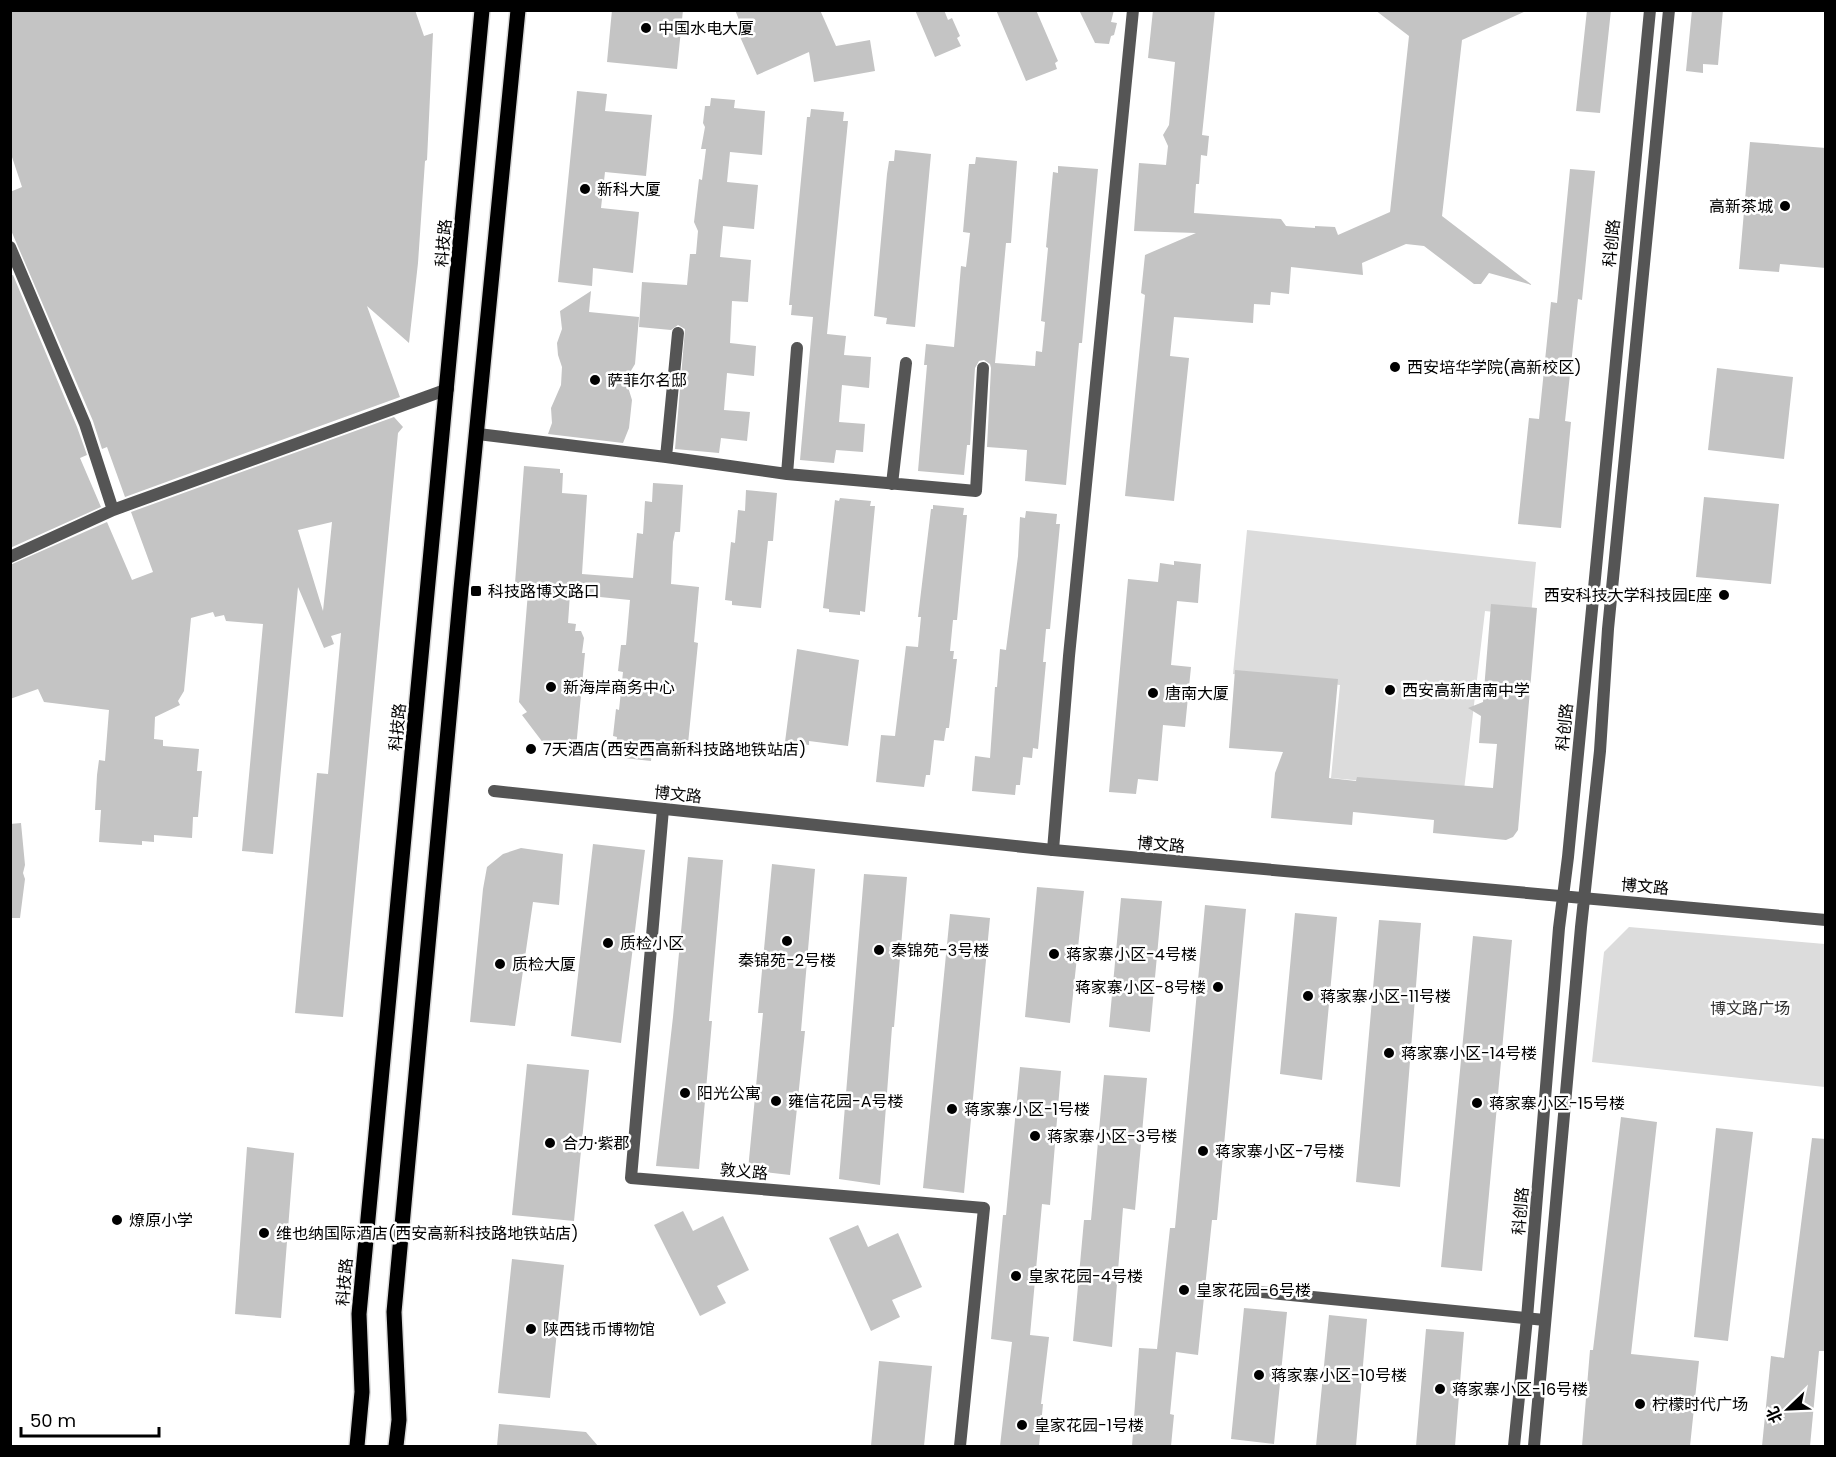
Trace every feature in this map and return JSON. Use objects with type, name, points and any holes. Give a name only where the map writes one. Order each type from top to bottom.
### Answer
[{"type":"main road","name":"科技路","points":[[357,1446],[362,1392],[358,1314],[448,388],[482,10]]},
{"type":"main road","points":[[396,1446],[399,1420],[394,1312],[461,589],[518,10]]},
{"type":"street","points":[[1053,850],[1069,656],[1132,10]]},
{"type":"street","name":"科创路","points":[[1514,1446],[1563,897],[1650,10]]},
{"type":"street","points":[[1534,1446],[1600,751],[1608,629],[1669,10]]},
{"type":"street","points":[[10,247],[85,424],[112,510]]},
{"type":"street","points":[[666,457],[678,333]]},
{"type":"street","points":[[788,474],[797,348]]},
{"type":"street","points":[[892,484],[906,363]]},
{"type":"street","points":[[478,434],[788,474],[976,491],[983,368]]},
{"type":"street","points":[[10,557],[112,510],[448,388]]},
{"type":"street","name":"博文路","points":[[494,791],[1053,850],[1826,920]]},
{"type":"street","name":"敦义路","points":[[663,809],[631,1178],[984,1208],[960,1446]]},
{"type":"street","points":[[1231,1289],[1545,1320]]},
{"type":"green space","points":[[1247,530],[1536,562],[1531,616],[1485,611],[1464,790],[1331,778],[1340,685],[1233,674]]},
{"type":"green space","name":"博文路广场","points":[[1629,927],[1825,944],[1825,1087],[1592,1062],[1604,952]]},
{"type":"building","points":[[10,10],[415,10],[424,36],[433,33],[427,160],[425,161],[418,263],[409,343],[367,306],[400,397],[125,497],[107,447],[102,449],[93,421],[10,228],[10,192],[22,187],[10,151]]},
{"type":"building","name":"中国水电大厦","points":[[612,10],[683,10],[677,69],[607,62]]},
{"type":"building","points":[[735,10],[820,10],[836,46],[870,40],[875,71],[814,82],[809,52],[757,75],[737,30],[742,27]]},
{"type":"building","points":[[915,10],[944,10],[948,20],[952,18],[960,36],[957,38],[961,46],[935,57]]},
{"type":"building","points":[[996,10],[1036,10],[1058,61],[1055,63],[1057,69],[1026,81]]},
{"type":"building","points":[[1079,10],[1114,10],[1111,22],[1117,23],[1109,44],[1095,43]]},
{"type":"building","points":[[1153,10],[1215,10],[1202,135],[1209,136],[1207,156],[1201,155],[1194,213],[1281,219],[1286,226],[1335,227],[1338,235],[1390,212],[1409,36],[1375,10],[1528,10],[1462,40],[1442,216],[1532,285],[1489,273],[1481,284],[1474,284],[1424,246],[1406,244],[1362,263],[1363,275],[1291,267],[1289,294],[1271,292],[1270,305],[1254,304],[1253,323],[1174,317],[1170,356],[1189,358],[1174,501],[1125,496],[1145,295],[1141,293],[1145,255],[1196,233],[1134,231],[1139,163],[1166,165],[1168,146],[1163,135],[1169,125],[1175,62],[1148,58]]},
{"type":"building","points":[[1587,10],[1611,10],[1600,113],[1576,111]]},
{"type":"building","points":[[1692,10],[1723,10],[1718,65],[1703,64],[1703,73],[1686,71]]},
{"type":"building","name":"新科大厦","points":[[577,91],[607,94],[605,111],[652,115],[646,176],[605,172],[601,208],[639,212],[633,273],[593,268],[592,286],[558,282]]},
{"type":"building","points":[[711,98],[735,100],[734,108],[765,111],[762,155],[730,152],[727,182],[758,185],[754,229],[723,226],[720,257],[751,260],[748,302],[732,301],[730,343],[756,346],[754,376],[727,373],[724,410],[750,412],[747,441],[721,438],[719,453],[675,449],[685,329],[678,325],[671,330],[639,327],[642,282],[687,285],[690,254],[696,254],[698,231],[694,222],[699,179],[702,180],[706,149],[701,149],[705,127],[703,123],[705,106],[710,106]]},
{"type":"building","points":[[811,109],[844,112],[843,121],[848,121],[827,334],[846,336],[844,355],[871,357],[869,388],[842,385],[839,422],[865,424],[863,452],[836,450],[834,463],[800,460],[813,317],[791,315],[792,305],[789,305],[807,117],[810,117]]},
{"type":"building","name":"高新茶城","points":[[1750,142],[1826,148],[1826,268],[1780,264],[1779,272],[1739,269]]},
{"type":"building","points":[[895,150],[931,154],[915,327],[886,324],[887,318],[874,316],[887,174],[889,161],[894,161]]},
{"type":"building","points":[[976,157],[1017,161],[1011,243],[1006,243],[995,363],[1035,366],[1036,351],[1042,352],[1045,322],[1041,321],[1053,172],[1058,173],[1058,166],[1098,169],[1066,485],[1025,481],[1027,450],[987,447],[991,368],[990,364],[984,360],[979,361],[975,368],[970,445],[967,445],[964,475],[918,471],[927,365],[924,365],[926,344],[954,347],[961,266],[966,267],[970,233],[963,232],[969,164],[975,164]]},
{"type":"building","points":[[1570,169],[1595,171],[1582,300],[1578,299],[1565,421],[1571,422],[1561,528],[1518,524],[1529,418],[1539,419],[1551,302],[1557,303]]},
{"type":"building","points":[[13,275],[77,427],[87,455],[80,458],[101,507],[10,548],[10,276]]},
{"type":"building","name":"萨菲尔名邸","points":[[591,291],[589,312],[639,317],[635,364],[629,374],[628,387],[632,400],[629,428],[623,443],[548,434],[552,423],[551,408],[561,385],[562,367],[557,343],[562,329],[560,311]]},
{"type":"building","points":[[1717,368],[1793,377],[1784,459],[1708,450]]},
{"type":"building","points":[[394,417],[403,427],[398,433],[343,1017],[295,1013],[317,773],[328,774],[341,633],[331,636],[334,644],[324,648],[298,587],[273,854],[242,851],[263,624],[226,621],[224,615],[215,617],[213,612],[191,618],[184,691],[178,701],[180,705],[155,717],[154,739],[163,740],[163,746],[199,749],[197,771],[202,771],[198,817],[193,817],[192,838],[154,835],[154,842],[142,841],[142,845],[99,842],[101,810],[95,810],[97,775],[99,760],[105,761],[109,710],[44,702],[38,689],[10,699],[10,565],[107,522],[132,580],[153,572],[131,512]],"holes":[[[332,522],[323,611],[298,530]]]},
{"type":"building","points":[[524,466],[560,469],[560,473],[563,473],[562,493],[587,495],[582,574],[633,578],[637,533],[643,534],[645,501],[652,502],[653,483],[683,485],[680,532],[675,532],[673,542],[671,584],[699,587],[694,642],[698,643],[687,754],[652,750],[651,761],[615,757],[617,737],[613,736],[616,709],[619,710],[623,672],[618,671],[621,645],[626,645],[630,600],[570,594],[568,623],[576,624],[575,631],[581,631],[584,638],[582,653],[585,653],[576,748],[544,744],[522,715],[527,712],[519,702],[528,592],[519,591],[520,583],[515,583]]},
{"type":"building","points":[[746,490],[777,493],[773,541],[768,541],[761,608],[732,605],[732,601],[725,600],[731,542],[735,543],[738,510],[745,511]]},
{"type":"building","points":[[1704,497],[1779,504],[1771,584],[1696,577]]},
{"type":"building","points":[[840,498],[871,501],[870,506],[875,506],[865,612],[860,611],[860,615],[829,612],[829,609],[823,608],[835,500],[839,501]]},
{"type":"building","points":[[933,505],[964,508],[963,515],[967,515],[957,620],[953,620],[950,651],[954,651],[953,659],[957,659],[949,728],[946,728],[944,741],[934,740],[930,775],[926,775],[924,787],[876,782],[881,735],[895,736],[906,646],[918,647],[921,617],[918,617]]},
{"type":"building","points":[[1026,511],[1057,514],[1056,524],[1060,524],[1050,629],[1046,629],[1043,662],[1046,662],[1038,749],[1033,748],[1032,758],[1023,757],[1020,785],[1016,785],[1015,795],[972,791],[975,756],[990,758],[1000,649],[1006,650],[1018,556],[1020,517],[1025,518]]},
{"type":"building","name":"唐南大厦","points":[[1174,561],[1201,564],[1198,603],[1177,601],[1171,665],[1191,667],[1185,727],[1163,725],[1158,781],[1138,779],[1136,794],[1109,792],[1128,579],[1158,582],[1160,563],[1174,565]]},
{"type":"building","points":[[1491,604],[1537,608],[1518,830],[1513,837],[1506,840],[1433,833],[1434,820],[1353,812],[1352,825],[1271,818],[1275,773],[1283,752],[1229,748],[1235,670],[1338,679],[1329,778],[1356,781],[1357,777],[1493,788],[1497,744],[1479,743],[1481,716],[1468,708],[1483,702]]},
{"type":"building","points":[[797,649],[859,660],[848,746],[809,741],[809,745],[785,742]]},
{"type":"building","points":[[21,823],[25,879],[20,918],[10,918],[10,824]]},
{"type":"building","name":"质检小区","points":[[593,844],[645,850],[621,1043],[571,1036]]},
{"type":"building","name":"质检大厦","points":[[521,848],[563,854],[559,905],[533,902],[515,1026],[470,1022],[487,867],[503,854]]},
{"type":"building","points":[[688,857],[723,860],[699,1169],[656,1166]]},
{"type":"building","points":[[772,864],[815,869],[801,1031],[805,1031],[790,1175],[748,1170],[763,1013],[758,1013]]},
{"type":"building","points":[[864,874],[907,877],[894,1027],[892,1027],[880,1185],[839,1179]]},
{"type":"building","name":"蒋家寨小区-4号楼","points":[[1037,887],[1084,891],[1070,1023],[1025,1017]]},
{"type":"building","points":[[1121,898],[1162,901],[1150,1032],[1109,1027]]},
{"type":"building","points":[[1205,905],[1246,909],[1217,1220],[1212,1220],[1198,1355],[1176,1352],[1170,1414],[1174,1415],[1171,1446],[1132,1446],[1139,1348],[1157,1349],[1170,1228],[1175,1228]]},
{"type":"building","name":"蒋家寨小区-11号楼","points":[[1295,913],[1337,917],[1322,1080],[1280,1074]]},
{"type":"building","name":"蒋家寨小区-1号楼","points":[[950,914],[990,918],[964,1193],[923,1188]]},
{"type":"building","name":"蒋家寨小区-14号楼","points":[[1379,920],[1421,923],[1400,1187],[1356,1182]]},
{"type":"building","name":"蒋家寨小区-15号楼","points":[[1473,936],[1512,940],[1482,1271],[1441,1267]]},
{"type":"building","name":"合力·紫郡","points":[[527,1064],[589,1070],[574,1221],[512,1215]]},
{"type":"building","points":[[1020,1067],[1061,1071],[1050,1205],[1042,1204],[1030,1335],[1049,1337],[1041,1404],[1043,1404],[1039,1446],[1000,1446],[1012,1342],[991,1339]]},
{"type":"building","points":[[1104,1075],[1147,1078],[1135,1210],[1123,1208],[1112,1347],[1073,1341],[1084,1220],[1091,1220]]},
{"type":"building","points":[[1621,1117],[1657,1122],[1631,1354],[1699,1361],[1690,1446],[1582,1446],[1590,1350],[1593,1350]]},
{"type":"building","points":[[1716,1128],[1753,1132],[1728,1341],[1694,1337]]},
{"type":"building","points":[[1812,1138],[1826,1139],[1826,1351],[1819,1351],[1810,1446],[1762,1446],[1771,1356],[1784,1358]]},
{"type":"building","name":"维也纳国际酒店(西安高新科技路地铁站店)","points":[[247,1147],[294,1153],[281,1318],[235,1314]]},
{"type":"building","points":[[683,1211],[693,1231],[723,1216],[749,1270],[717,1286],[726,1303],[700,1316],[654,1225]]},
{"type":"building","points":[[858,1225],[868,1247],[898,1233],[922,1287],[892,1300],[900,1317],[871,1331],[829,1238]]},
{"type":"building","name":"陕西钱币博物馆","points":[[512,1259],[564,1265],[550,1398],[498,1393]]},
{"type":"building","name":"蒋家寨小区-10号楼","points":[[1244,1308],[1287,1312],[1274,1444],[1231,1439]]},
{"type":"building","points":[[1329,1315],[1367,1319],[1356,1446],[1316,1446]]},
{"type":"building","name":"蒋家寨小区-16号楼","points":[[1426,1329],[1464,1332],[1455,1446],[1416,1446]]},
{"type":"building","points":[[879,1361],[932,1366],[924,1446],[871,1446]]},
{"type":"building","points":[[499,1424],[586,1432],[598,1446],[497,1446]]},
{"type":"place","name":"中国水电大厦","points":[[646,28]]},
{"type":"place","name":"新科大厦","points":[[585,189]]},
{"type":"place","name":"高新茶城","points":[[1785,206]]},
{"type":"place","name":"西安培华学院(高新校区)","points":[[1395,367]]},
{"type":"place","name":"萨菲尔名邸","points":[[595,380]]},
{"type":"place","name":"科技路博文路口","points":[[476,591]]},
{"type":"place","name":"西安科技大学科技园E座","points":[[1724,595]]},
{"type":"place","name":"新海岸商务中心","points":[[551,687]]},
{"type":"place","name":"西安高新唐南中学","points":[[1390,690]]},
{"type":"place","name":"唐南大厦","points":[[1153,693]]},
{"type":"place","name":"7天酒店(西安西高新科技路地铁站店)","points":[[531,749]]},
{"type":"place","name":"秦锦苑-2号楼","points":[[787,941]]},
{"type":"place","name":"质检小区","points":[[608,943]]},
{"type":"place","name":"秦锦苑-3号楼","points":[[879,950]]},
{"type":"place","name":"蒋家寨小区-4号楼","points":[[1054,954]]},
{"type":"place","name":"质检大厦","points":[[500,964]]},
{"type":"place","name":"蒋家寨小区-8号楼","points":[[1218,987]]},
{"type":"place","name":"蒋家寨小区-11号楼","points":[[1308,996]]},
{"type":"place","name":"蒋家寨小区-14号楼","points":[[1389,1053]]},
{"type":"place","name":"阳光公寓","points":[[685,1093]]},
{"type":"place","name":"雍信花园-A号楼","points":[[776,1101]]},
{"type":"place","name":"蒋家寨小区-15号楼","points":[[1477,1103]]},
{"type":"place","name":"蒋家寨小区-1号楼","points":[[952,1109]]},
{"type":"place","name":"蒋家寨小区-3号楼","points":[[1035,1136]]},
{"type":"place","name":"合力·紫郡","points":[[550,1143]]},
{"type":"place","name":"蒋家寨小区-7号楼","points":[[1203,1151]]},
{"type":"place","name":"燎原小学","points":[[117,1220]]},
{"type":"place","name":"维也纳国际酒店(西安高新科技路地铁站店)","points":[[264,1233]]},
{"type":"place","name":"皇家花园-4号楼","points":[[1016,1276]]},
{"type":"place","name":"皇家花园-6号楼","points":[[1184,1290]]},
{"type":"place","name":"陕西钱币博物馆","points":[[531,1329]]},
{"type":"place","name":"蒋家寨小区-10号楼","points":[[1259,1375]]},
{"type":"place","name":"蒋家寨小区-16号楼","points":[[1440,1389]]},
{"type":"place","name":"柠檬时代广场","points":[[1640,1404]]},
{"type":"place","name":"皇家花园-1号楼","points":[[1022,1425]]}]
